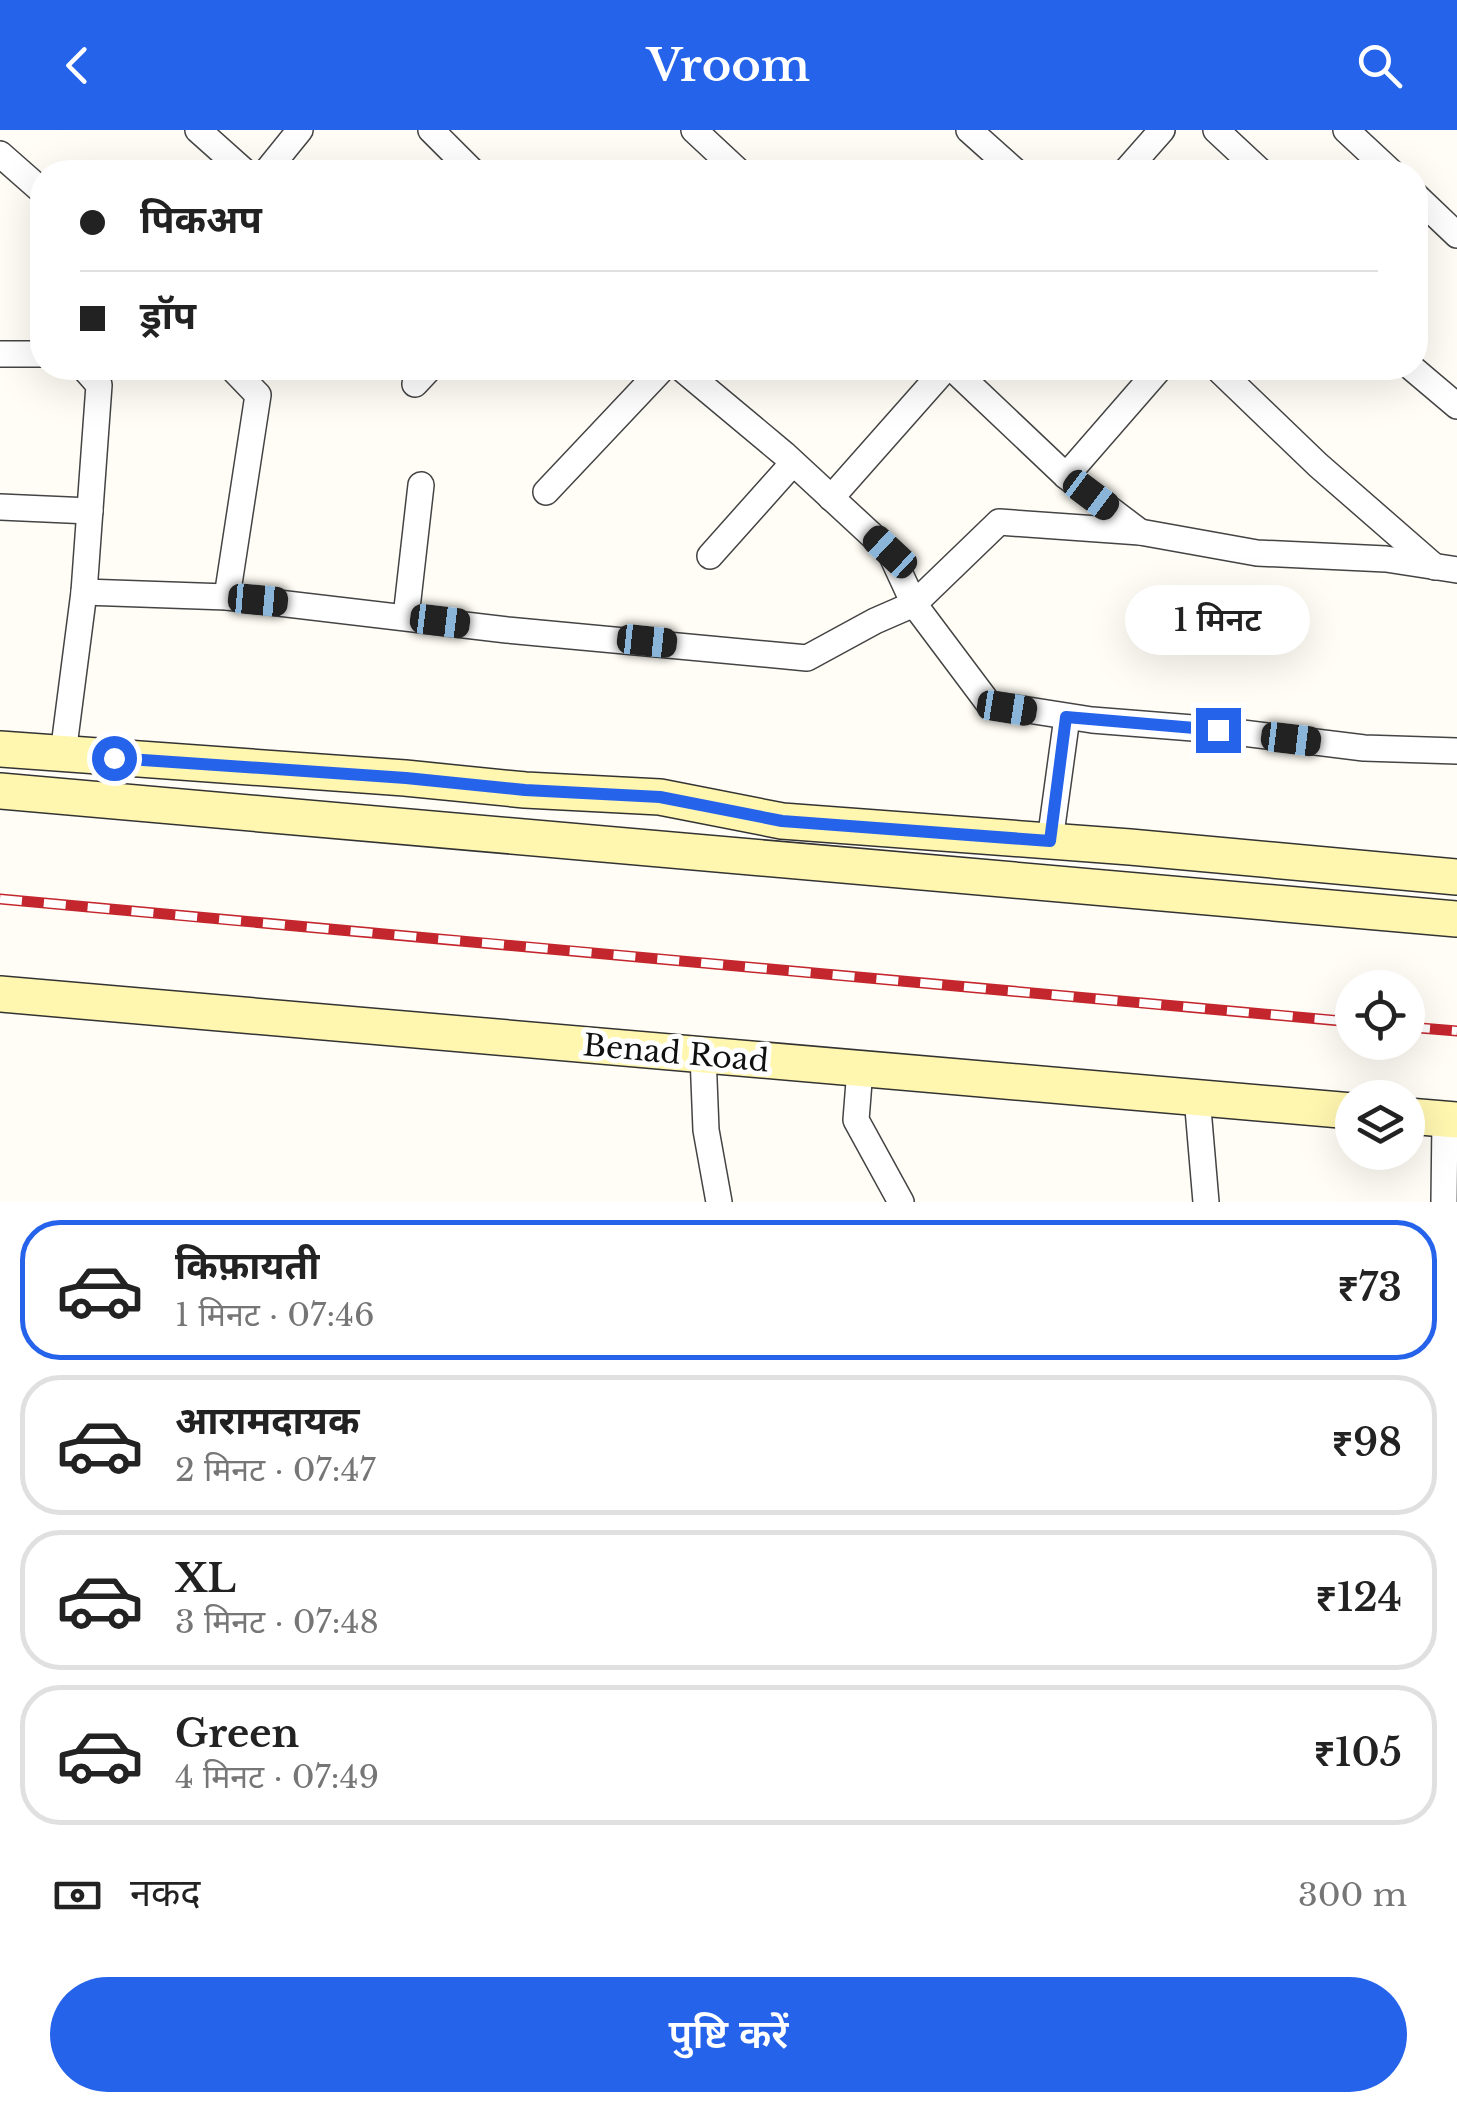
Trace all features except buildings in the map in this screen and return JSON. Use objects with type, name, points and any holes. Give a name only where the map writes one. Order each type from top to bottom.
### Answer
[{"type":"street","points":[[198,130],[232,160]]},
{"type":"street","points":[[276,160],[300,130]]},
{"type":"street","points":[[431,130],[461,160]]},
{"type":"street","points":[[694,130],[726,160]]},
{"type":"street","points":[[969,130],[1003,160]]},
{"type":"street","points":[[1136,160],[1162,130]]},
{"type":"street","points":[[1216,130],[1248,160]]},
{"type":"street","points":[[1346,130],[1378,160]]},
{"type":"street","points":[[0,154],[30,180]]},
{"type":"street","points":[[1428,207],[1457,235]]},
{"type":"street","points":[[0,354],[30,354]]},
{"type":"street","points":[[63,754],[84,592],[99,385],[95,380]]},
{"type":"street","points":[[227,598],[258,395],[244,380]]},
{"type":"street","points":[[546,492],[653,380]]},
{"type":"street","points":[[695,380],[890,552],[914,604],[989,704],[1066,717],[1364,748],[1457,751]]},
{"type":"street","points":[[831,498],[938,380]]},
{"type":"street","points":[[962,380],[1066,476],[1140,532]]},
{"type":"street","points":[[1066,476],[1150,380]]},
{"type":"street","points":[[1229,380],[1318,466],[1446,568]]},
{"type":"street","points":[[1426,380],[1457,406]]},
{"type":"street","points":[[710,556],[793,463]]},
{"type":"street","points":[[406,617],[421,485]]},
{"type":"street","points":[[0,507],[90,511]]},
{"type":"street","points":[[84,592],[227,598],[507,630],[807,658],[914,604],[999,522],[1140,532],[1257,554],[1386,559],[1446,568]]},
{"type":"street","points":[[1050,841],[1066,717]]},
{"type":"street","points":[[0,749],[660,797],[782,821],[1457,878]]},
{"type":"street","points":[[0,791],[1457,919]]},
{"type":"street","name":"Benad Road","points":[[0,994],[1335,1110]]},
{"type":"street","points":[[703,1055],[706,1130],[719,1202]]},
{"type":"street","points":[[860,1068],[856,1120],[901,1202]]},
{"type":"street","points":[[1197,1098],[1206,1202]]},
{"type":"street","points":[[1425,1117],[1451,1119],[1444,1202]]},
{"type":"railway","points":[[0,899],[1335,1020]]},
{"type":"railway","points":[[1425,1028],[1457,1031]]},
{"type":"route","points":[[114,758],[660,797],[782,821],[1050,841],[1066,717],[1218,730]]}]
